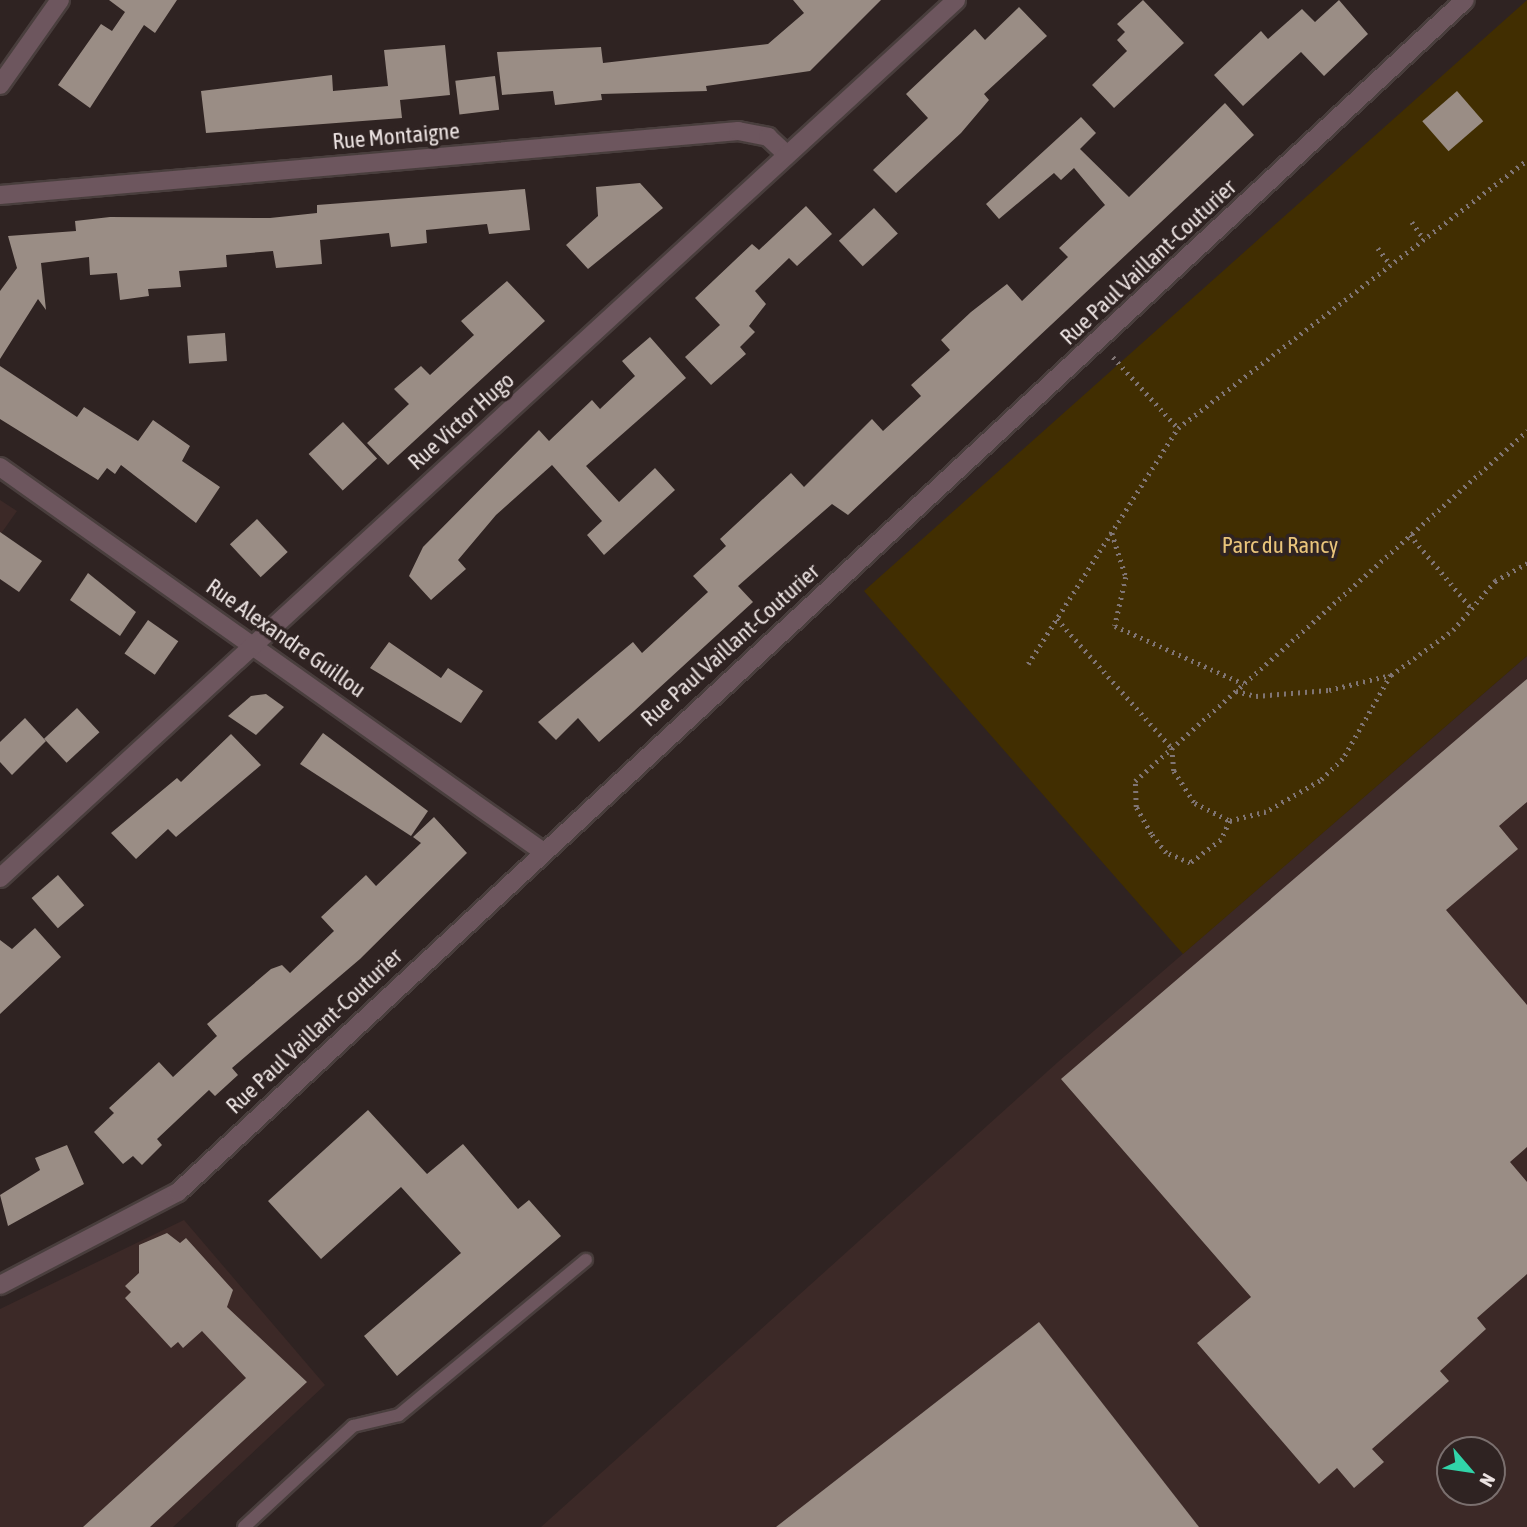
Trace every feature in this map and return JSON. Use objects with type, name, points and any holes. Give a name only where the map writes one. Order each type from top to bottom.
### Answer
[{"type":"street","points":[[0,85],[61,0]]},
{"type":"street","name":"Rue Victor Hugo","points":[[0,878],[956,0]]},
{"type":"street","name":"Rue Paul Vaillant-Couturier","points":[[0,1285],[178,1192],[542,851],[1465,0]]},
{"type":"street","name":"Rue Montaigne","points":[[0,195],[738,131],[768,137],[787,155]]},
{"type":"street","name":"Rue Alexandre Guillou","points":[[0,467],[542,851]]},
{"type":"lane","points":[[244,1527],[353,1426],[399,1415],[586,1260]]},
{"type":"path","points":[[1028,664],[1178,428],[1527,160]]},
{"type":"path","points":[[1412,222],[1424,239]]},
{"type":"path","points":[[1378,248],[1391,265]]},
{"type":"path","points":[[1108,351],[1178,428]]},
{"type":"path","points":[[1230,821],[1221,840],[1190,863],[1166,853],[1151,834],[1136,807],[1135,781],[1527,431]]},
{"type":"path","points":[[1112,533],[1126,577],[1115,626],[1244,684]]},
{"type":"path","points":[[1410,536],[1473,610]]},
{"type":"path","points":[[1057,618],[1172,748],[1184,790],[1210,817],[1230,821],[1266,812],[1320,782],[1343,759],[1391,675],[1473,610],[1494,581],[1527,563]]},
{"type":"path","points":[[1236,691],[1256,696],[1329,690],[1391,675]]},
{"type":"shaded area","points":[[0,500],[17,511],[0,535]]},
{"type":"shaded area","points":[[1527,656],[1527,1527],[541,1527],[1058,1062]]},
{"type":"shaded area","points":[[184,1220],[325,1385],[173,1527],[0,1527],[0,1309]]},
{"type":"green space","name":"Parc du Rancy","points":[[1527,0],[1527,656],[1183,954],[864,591]]},
{"type":"building","points":[[109,0],[177,0],[155,33],[144,25],[90,108],[58,85],[101,24],[112,31],[125,12]]},
{"type":"building","points":[[793,0],[881,0],[810,71],[706,86],[707,91],[601,94],[602,100],[555,105],[553,91],[502,95],[497,52],[601,47],[603,63],[768,44],[804,13]]},
{"type":"building","points":[[1143,0],[1184,43],[1114,108],[1092,85],[1127,51],[1117,40],[1125,32],[1117,24]]},
{"type":"building","points":[[1339,0],[1368,34],[1324,76],[1301,52],[1243,106],[1214,75],[1261,31],[1268,39],[1302,9],[1315,22]]},
{"type":"building","points":[[1019,7],[1047,36],[984,94],[989,100],[961,133],[896,193],[873,170],[928,118],[906,94],[975,29],[985,40]]},
{"type":"building","points":[[445,45],[450,95],[400,100],[402,118],[206,133],[201,91],[332,75],[333,91],[388,86],[384,50]]},
{"type":"building","points":[[495,76],[499,110],[459,115],[455,81]]},
{"type":"building","points":[[1457,91],[1483,121],[1449,151],[1422,121]]},
{"type":"building","points":[[1225,103],[1254,135],[848,515],[832,504],[738,586],[753,602],[634,711],[599,742],[578,718],[556,740],[538,722],[633,642],[642,653],[708,592],[693,576],[726,546],[720,539],[791,473],[804,487],[872,419],[883,431],[921,396],[911,385],[950,350],[941,340],[971,312],[1007,284],[1022,301],[1068,257],[1059,248],[1105,205],[1074,168],[1061,180],[1054,173],[999,219],[986,204],[1081,117],[1096,133],[1080,149],[1129,197]]},
{"type":"building","points":[[640,183],[663,208],[588,269],[566,245],[598,216],[596,187]]},
{"type":"building","points":[[525,189],[530,230],[489,234],[487,224],[426,230],[427,243],[391,247],[389,233],[320,240],[322,264],[276,268],[273,251],[226,255],[227,267],[179,271],[181,287],[148,289],[149,296],[120,300],[117,273],[90,275],[89,257],[41,263],[46,310],[38,299],[0,359],[0,291],[17,268],[8,236],[76,231],[75,221],[110,217],[270,218],[317,213],[317,205]]},
{"type":"building","points":[[806,206],[832,234],[797,266],[789,258],[755,291],[766,304],[749,326],[755,332],[740,347],[746,354],[711,385],[685,357],[720,325],[695,298],[752,244],[759,250]]},
{"type":"building","points":[[874,208],[898,234],[863,266],[839,241]]},
{"type":"building","points":[[507,281],[545,321],[388,465],[367,443],[409,404],[394,389],[421,366],[430,375],[474,335],[461,321]]},
{"type":"building","points":[[225,333],[227,361],[189,364],[187,336]]},
{"type":"building","points":[[650,337],[686,378],[586,466],[619,502],[655,468],[675,490],[604,555],[587,535],[602,521],[552,465],[496,515],[458,560],[466,569],[431,600],[409,576],[423,547],[539,430],[549,441],[592,400],[600,409],[635,376],[622,361]]},
{"type":"building","points":[[0,366],[77,417],[84,407],[138,441],[153,420],[190,446],[182,461],[220,487],[196,523],[121,465],[115,474],[107,468],[98,480],[0,419]]},
{"type":"building","points":[[343,422],[377,459],[343,491],[309,454]]},
{"type":"building","points":[[257,519],[288,552],[261,577],[230,544]]},
{"type":"building","points":[[0,532],[42,561],[19,592],[0,579]]},
{"type":"building","points":[[88,573],[136,612],[120,636],[70,600]]},
{"type":"building","points":[[148,620],[178,641],[155,675],[124,654]]},
{"type":"building","points":[[389,642],[441,678],[448,668],[483,691],[461,723],[370,668]]},
{"type":"building","points":[[1527,679],[1527,802],[1499,826],[1518,849],[1446,910],[1527,1005],[1527,1147],[1510,1162],[1527,1182],[1527,1274],[1477,1318],[1486,1329],[1440,1371],[1449,1381],[1372,1449],[1384,1462],[1354,1488],[1337,1468],[1319,1484],[1197,1343],[1251,1297],[1061,1079]]},
{"type":"building","points":[[266,694],[284,707],[256,735],[228,716],[251,696]]},
{"type":"building","points":[[77,708],[100,732],[67,763],[44,739]]},
{"type":"building","points":[[25,718],[46,741],[12,775],[0,762],[0,742]]},
{"type":"building","points":[[323,733],[428,811],[411,836],[300,764]]},
{"type":"building","points":[[231,734],[261,765],[176,837],[168,829],[136,859],[111,833],[177,778],[181,782]]},
{"type":"building","points":[[434,817],[467,853],[360,959],[232,1068],[238,1075],[215,1096],[209,1090],[157,1139],[162,1145],[142,1165],[133,1156],[123,1164],[94,1132],[114,1113],[109,1108],[159,1062],[173,1077],[217,1036],[207,1024],[271,969],[282,965],[290,973],[334,931],[321,917],[366,875],[376,886],[421,843],[413,837]]},
{"type":"building","points":[[58,875],[84,905],[58,928],[32,898]]},
{"type":"building","points":[[35,928],[61,957],[0,1014],[0,940],[12,949]]},
{"type":"building","points":[[368,1110],[427,1174],[463,1144],[518,1209],[529,1200],[561,1236],[397,1376],[364,1336],[461,1253],[401,1187],[321,1259],[268,1201]]},
{"type":"building","points":[[67,1145],[84,1184],[8,1226],[0,1195],[40,1170],[35,1158]]},
{"type":"building","points":[[167,1233],[180,1243],[186,1238],[233,1290],[227,1307],[307,1382],[150,1527],[83,1527],[246,1378],[202,1331],[183,1348],[178,1342],[171,1348],[125,1298],[131,1292],[125,1286],[139,1273],[139,1245]]},
{"type":"building","points":[[1039,1322],[1199,1527],[776,1527]]}]
